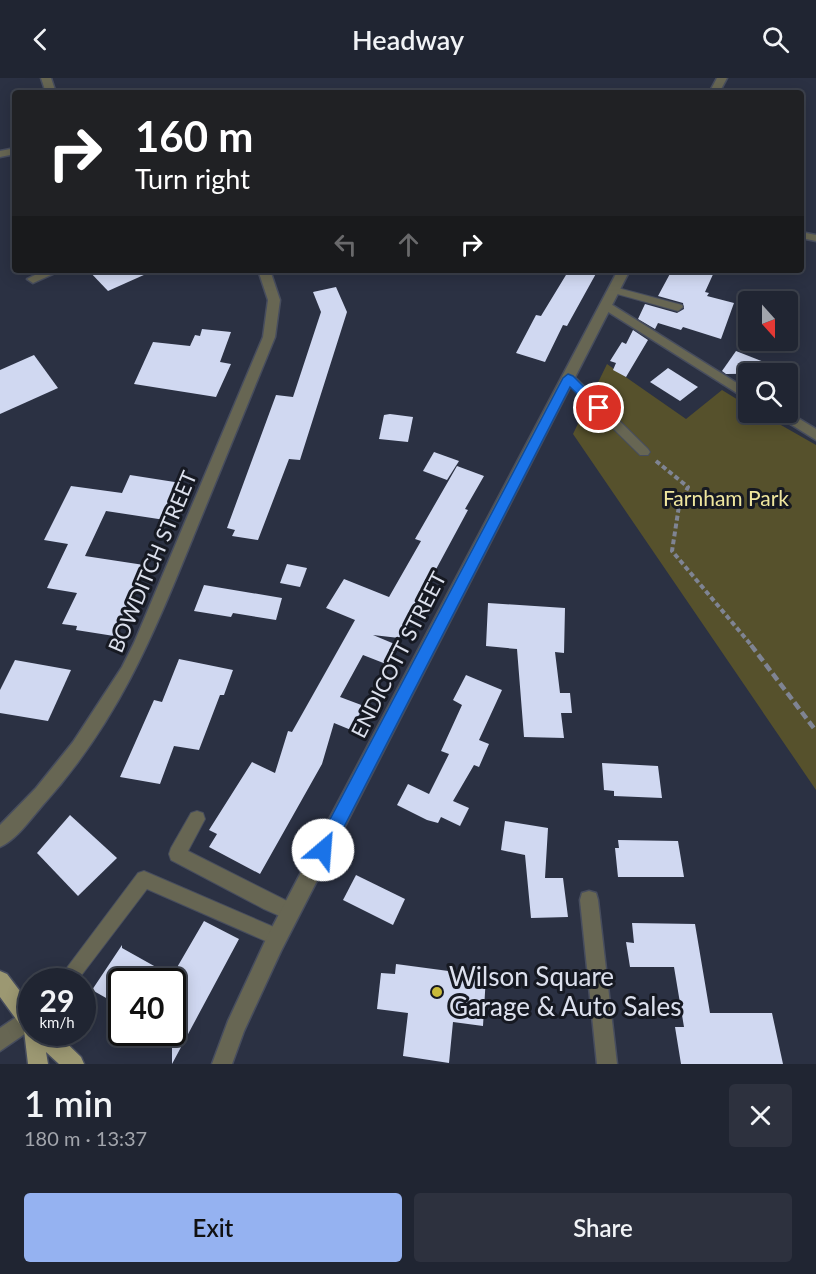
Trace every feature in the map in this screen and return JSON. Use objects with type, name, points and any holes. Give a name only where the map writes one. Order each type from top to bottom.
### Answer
[{"type":"main road","points":[[0,981],[18,1006]]},
{"type":"main road","points":[[36,1046],[38,1064]]},
{"type":"main road","points":[[54,1046],[74,1064]]},
{"type":"street","points":[[33,279],[48,273]]},
{"type":"street","name":"BOWDITCH STREET","points":[[0,838],[58,777],[106,712],[141,645],[268,337],[274,300],[265,273]]},
{"type":"street","name":"ENDICOTT STREET","points":[[222,1064],[235,1028],[278,937],[622,273]]},
{"type":"street","points":[[606,306],[738,390]]},
{"type":"street","points":[[796,423],[816,435]]},
{"type":"street","points":[[589,900],[607,1064]]},
{"type":"street","points":[[0,1041],[18,1033]]},
{"type":"lane","points":[[614,290],[678,307]]},
{"type":"lane","points":[[568,378],[644,452]]},
{"type":"lane","points":[[197,819],[177,854],[291,912]]},
{"type":"lane","points":[[76,968],[144,879],[278,937]]},
{"type":"path","points":[[644,452],[688,487],[679,506],[672,551],[747,639],[816,730]]},
{"type":"green space","name":"Farnham Park","points":[[607,364],[686,419],[722,390],[738,400],[738,423],[778,423],[816,445],[816,790],[573,434]]},
{"type":"building","points":[[91,273],[148,273],[108,291]]},
{"type":"building","points":[[567,273],[596,273],[567,326],[563,325],[545,362],[516,353],[536,315],[541,316]]},
{"type":"building","points":[[670,273],[714,273],[705,292],[709,293],[707,296],[734,303],[721,339],[683,327],[681,330],[658,323],[655,329],[638,319],[645,304],[677,313],[684,309],[683,303],[658,296]]},
{"type":"building","points":[[336,287],[347,312],[300,460],[289,459],[258,540],[232,536],[235,530],[227,528],[276,395],[293,397],[321,312],[313,292]]},
{"type":"building","points":[[202,329],[231,332],[220,362],[231,364],[216,397],[134,384],[153,342],[190,346],[195,335],[200,336]]},
{"type":"building","points":[[633,330],[648,340],[626,377],[613,370],[616,363],[610,361],[622,342],[626,344]]},
{"type":"building","points":[[736,351],[766,363],[738,363],[738,374],[726,374],[722,371]]},
{"type":"building","points":[[34,355],[58,388],[0,414],[0,370]]},
{"type":"building","points":[[668,368],[698,387],[680,401],[650,382]]},
{"type":"building","points":[[384,415],[413,417],[408,442],[379,439]]},
{"type":"building","points":[[434,452],[459,461],[447,480],[423,471]]},
{"type":"building","points":[[457,466],[484,476],[465,509],[468,510],[399,638],[373,635],[397,645],[386,664],[363,655],[340,697],[364,706],[351,730],[334,723],[322,764],[260,874],[209,847],[217,834],[209,830],[252,762],[275,773],[288,731],[292,732],[355,620],[326,608],[344,579],[389,597],[421,541],[415,539]]},
{"type":"building","points":[[130,475],[181,483],[165,520],[106,511],[85,556],[144,565],[114,636],[76,630],[77,626],[62,624],[77,593],[47,588],[68,544],[44,540],[71,486],[122,493]]},
{"type":"building","points":[[287,564],[307,568],[300,587],[280,583]]},
{"type":"building","points":[[204,585],[282,598],[276,620],[233,613],[231,617],[194,611]]},
{"type":"building","points":[[488,603],[565,608],[564,653],[555,652],[560,693],[570,693],[572,713],[561,713],[564,738],[524,737],[517,649],[486,646]]},
{"type":"building","points":[[179,659],[233,670],[224,695],[220,695],[199,750],[174,746],[160,784],[120,777],[154,700],[162,702]]},
{"type":"building","points":[[15,660],[71,670],[48,721],[0,713],[0,690]]},
{"type":"building","points":[[466,675],[502,690],[479,740],[489,744],[479,767],[474,765],[453,801],[469,808],[460,826],[441,817],[438,823],[427,820],[397,805],[408,784],[429,794],[449,754],[441,751],[462,705],[453,700]]},
{"type":"building","points":[[602,763],[658,766],[662,798],[614,796],[614,791],[604,790]]},
{"type":"building","points":[[70,815],[117,858],[78,896],[37,853]]},
{"type":"building","points":[[505,821],[548,828],[545,878],[563,878],[568,917],[531,918],[525,855],[501,850]]},
{"type":"building","points":[[618,840],[678,841],[684,877],[618,877],[615,848],[619,848]]},
{"type":"building","points":[[356,875],[405,899],[393,925],[343,900]]},
{"type":"building","points":[[204,921],[239,939],[186,1038],[186,968],[177,968]]},
{"type":"building","points":[[632,923],[695,924],[710,1013],[772,1013],[783,1064],[681,1064],[675,1027],[684,1027],[674,967],[630,967],[626,942],[634,943]]},
{"type":"building","points":[[122,945],[122,948],[158,968],[108,968],[108,999],[96,992],[96,984]]},
{"type":"building","points":[[396,964],[486,976],[483,1026],[453,1022],[449,1063],[403,1056],[408,1013],[377,1009],[381,973],[395,974]]},
{"type":"building","points":[[172,1046],[182,1046],[172,1064]]},
{"type":"place","name":"Wilson Square Garage & Auto Sales","points":[[437,992]]},
{"type":"route","points":[[323,850],[568,378],[599,408]]}]
